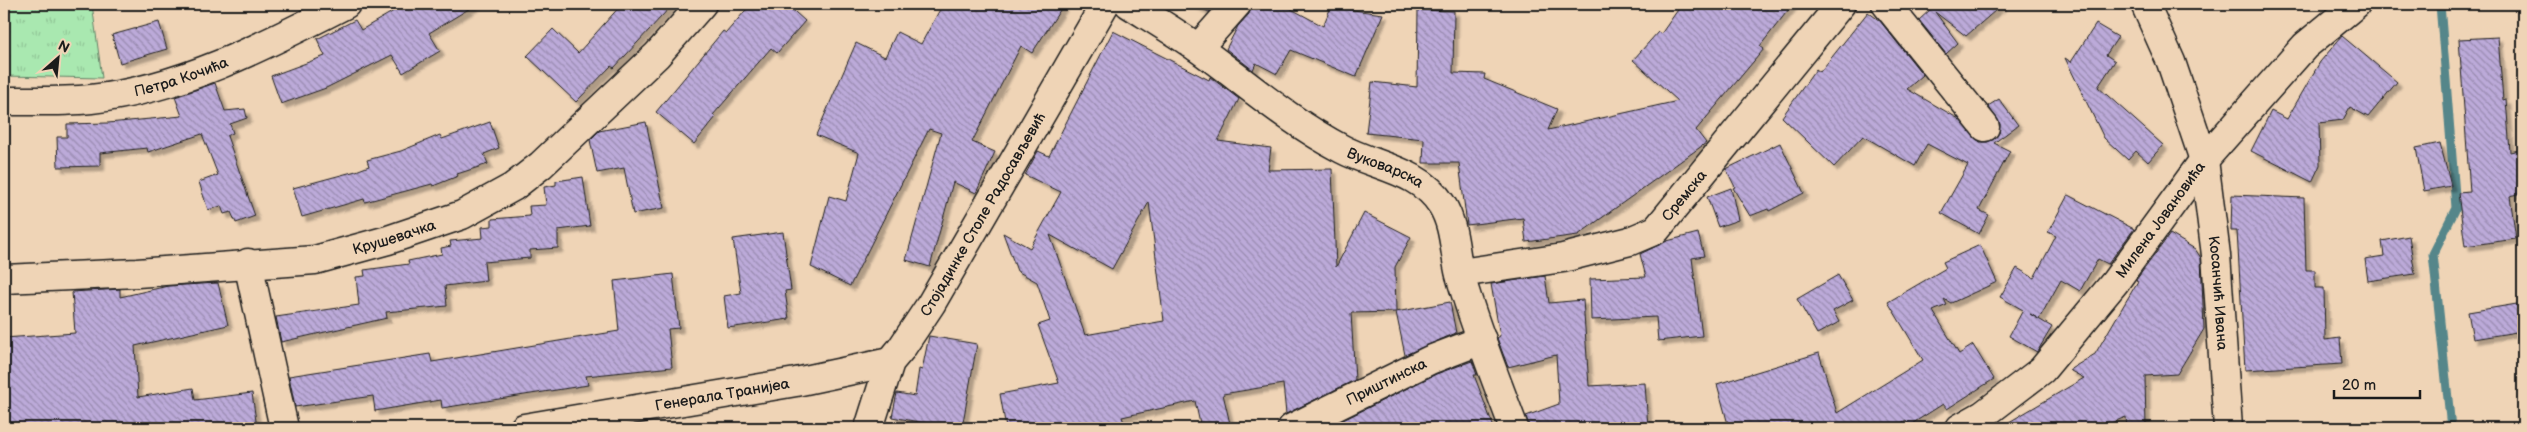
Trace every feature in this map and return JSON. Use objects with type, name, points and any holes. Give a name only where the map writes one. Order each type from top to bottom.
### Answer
[{"type":"street","name":"Петра Кочића","points":[[4,101],[92,99],[167,82],[236,58],[346,4]]},
{"type":"street","name":"Крушевачка","points":[[4,279],[137,273],[248,263],[315,260],[344,254],[434,226],[492,200],[513,187],[541,165],[657,54],[702,4]]},
{"type":"street","name":"Стојадинке Столе Радосављевић","points":[[869,428],[890,362],[931,304],[1105,4]]},
{"type":"street","name":"Вуковарска","points":[[1130,4],[1198,48],[1283,112],[1325,140],[1348,152],[1408,176],[1425,186],[1442,206],[1448,217],[1460,273],[1514,428]]},
{"type":"street","points":[[1198,48],[1237,4]]},
{"type":"street","name":"Сремска","points":[[1460,273],[1564,258],[1630,241],[1656,230],[1841,4]]},
{"type":"street","points":[[1886,4],[1985,127]]},
{"type":"street","name":"Косанчић Ивана","points":[[2146,4],[2174,69],[2204,160],[2216,255],[2228,428]]},
{"type":"street","name":"Милена Јовановића","points":[[1973,425],[2042,370],[2075,333],[2115,282],[2204,160],[2305,46],[2356,4]]},
{"type":"street","points":[[248,263],[284,428]]},
{"type":"street","name":"Приштинска","points":[[1292,428],[1430,360],[1482,340]]},
{"type":"street","name":"Генерала Транијеа","points":[[524,428],[777,386],[890,362]]},
{"type":"green space","points":[[4,4],[92,4],[102,78],[4,76]]},
{"type":"building","points":[[406,4],[477,4],[429,33],[440,51],[403,73],[392,55],[326,88],[281,104],[271,76],[325,56],[317,39],[355,20],[361,30]]},
{"type":"building","points":[[622,4],[673,4],[614,68],[611,66],[576,102],[527,56],[553,29],[578,53]]},
{"type":"building","points":[[751,4],[786,4],[805,21],[777,53],[771,48],[713,115],[716,117],[694,144],[656,112],[723,31],[726,33]]},
{"type":"building","points":[[943,4],[1064,4],[1032,53],[1021,46],[972,142],[995,152],[976,193],[953,182],[930,267],[906,260],[941,133],[929,129],[850,286],[811,267],[829,196],[846,201],[859,153],[816,135],[856,43],[885,57],[897,32],[921,44]]},
{"type":"building","points":[[1192,4],[1216,4],[1209,12]]},
{"type":"building","points":[[1252,4],[1282,4],[1323,26],[1331,7],[1383,14],[1356,77],[1291,50],[1277,74],[1256,63],[1253,70],[1226,49],[1238,26],[1249,14]]},
{"type":"building","points":[[1682,4],[1793,4],[1760,46],[1764,49],[1696,130],[1706,143],[1578,235],[1526,242],[1523,218],[1467,225],[1459,163],[1423,163],[1424,139],[1366,133],[1372,82],[1417,87],[1418,10],[1454,11],[1453,73],[1485,74],[1484,79],[1557,109],[1548,130],[1678,101],[1633,60],[1658,32],[1661,34]]},
{"type":"building","points":[[1925,4],[2003,4],[1966,36],[1935,12],[1958,43],[1946,54],[1919,20],[1931,9]]},
{"type":"building","points":[[1868,12],[1880,21],[1923,75],[1907,89],[1959,119],[1980,142],[1994,139],[1999,133],[2000,124],[1988,106],[1999,99],[2018,125],[1994,143],[2010,151],[1979,210],[1989,215],[1979,234],[1941,213],[1968,165],[1927,144],[1915,166],[1863,136],[1834,167],[1782,117],[1816,69],[1820,72]]},
{"type":"building","points":[[159,22],[167,49],[120,63],[112,35]]},
{"type":"building","points":[[2096,24],[2118,37],[2106,55],[2115,61],[2098,87],[2163,145],[2148,162],[2136,151],[2128,160],[2104,138],[2065,58],[2071,62]]},
{"type":"building","points":[[1113,31],[1209,80],[1210,77],[1239,99],[1218,141],[1271,148],[1268,170],[1332,169],[1336,267],[1364,213],[1411,237],[1395,267],[1396,312],[1351,313],[1355,380],[1286,414],[1283,384],[1223,394],[1231,428],[1201,428],[1195,401],[1122,417],[1126,428],[1006,428],[1000,394],[1059,383],[1038,325],[1050,321],[1037,282],[1017,271],[1003,233],[1030,248],[1061,192],[1025,175],[1038,151],[1049,156]],"holes":[[[1149,202],[1164,321],[1085,335],[1050,235],[1112,269]]]},
{"type":"building","points":[[2342,36],[2397,82],[2368,117],[2350,107],[2343,120],[2319,123],[2320,165],[2312,182],[2251,151],[2271,111],[2287,119],[2320,62]]},
{"type":"building","points":[[2498,37],[2503,100],[2506,99],[2510,152],[2523,149],[2523,193],[2510,196],[2516,239],[2465,246],[2458,193],[2470,192],[2459,39]]},
{"type":"building","points":[[215,83],[225,111],[245,109],[247,118],[230,124],[233,133],[227,136],[255,216],[236,223],[231,212],[224,214],[221,206],[208,210],[199,182],[218,175],[202,134],[148,152],[147,148],[100,153],[100,166],[58,167],[57,137],[67,137],[67,124],[108,123],[182,116],[175,97]]},
{"type":"building","points":[[490,122],[499,148],[484,154],[488,164],[457,174],[458,176],[433,186],[432,184],[365,202],[364,199],[302,217],[293,188],[356,171],[369,166],[367,160],[401,151],[440,135],[442,139]]},
{"type":"building","points":[[646,122],[664,208],[633,214],[624,168],[597,173],[590,140],[599,131]]},
{"type":"building","points":[[1780,143],[1804,193],[1769,211],[1768,209],[1750,216],[1733,188],[1735,187],[1726,169]]},
{"type":"building","points":[[2440,143],[2451,186],[2424,191],[2416,148]]},
{"type":"building","points":[[583,177],[590,226],[558,230],[558,248],[530,250],[530,258],[484,262],[486,281],[445,286],[447,306],[386,312],[387,318],[281,342],[276,317],[359,305],[356,277],[365,276],[364,270],[409,264],[408,261],[442,254],[441,248],[451,246],[450,241],[483,238],[482,227],[492,226],[492,219],[530,216],[529,206],[546,205],[544,187],[556,185],[556,181]]},
{"type":"building","points":[[1731,188],[1738,220],[1718,227],[1707,197]]},
{"type":"building","points":[[2068,195],[2134,229],[2108,264],[2098,259],[2080,291],[2061,280],[2039,319],[2030,314],[2052,327],[2037,352],[2009,336],[2023,310],[2000,297],[2017,268],[2034,278],[2056,236],[2048,232]]},
{"type":"building","points":[[2232,195],[2304,198],[2306,270],[2315,270],[2315,288],[2324,288],[2325,340],[2340,338],[2342,364],[2245,370],[2237,231],[2231,231]]},
{"type":"building","points":[[783,232],[791,290],[785,291],[789,319],[728,328],[724,296],[741,293],[733,239]]},
{"type":"building","points":[[1698,233],[1704,256],[1692,258],[1702,336],[1658,341],[1656,317],[1591,320],[1590,279],[1646,277],[1640,254],[1667,241]]},
{"type":"building","points":[[2170,234],[2195,249],[2201,258],[2204,329],[2177,374],[2145,376],[2146,428],[2127,428],[2126,417],[2098,428],[1999,428],[2084,378],[2069,370],[2095,354],[2138,281],[2136,280]]},
{"type":"building","points":[[2409,236],[2415,274],[2368,281],[2365,259],[2384,256],[2382,241]]},
{"type":"building","points":[[1980,245],[1997,282],[1951,303],[1944,299],[1947,305],[1933,311],[1959,354],[1973,345],[1994,379],[1947,409],[1943,404],[1910,425],[1906,420],[1894,428],[1729,428],[1717,384],[1819,353],[1837,413],[1923,360],[1888,302],[1946,268],[1943,262]]},
{"type":"building","points":[[673,274],[679,328],[668,329],[672,367],[586,376],[588,385],[442,408],[441,400],[375,411],[373,396],[295,407],[289,376],[430,354],[432,362],[619,331],[614,281]]},
{"type":"building","points":[[1838,275],[1853,300],[1833,311],[1839,322],[1817,334],[1797,299]]},
{"type":"building","points":[[1545,276],[1549,303],[1583,300],[1589,386],[1645,383],[1648,428],[1529,428],[1526,416],[1559,404],[1556,355],[1508,367],[1497,338],[1500,336],[1491,284]]},
{"type":"building","points":[[218,283],[228,325],[135,346],[138,397],[193,388],[195,400],[252,393],[257,428],[4,428],[4,338],[75,333],[72,292],[120,289],[120,297],[168,286]]},
{"type":"building","points":[[1450,302],[1456,333],[1405,355],[1396,312]]},
{"type":"building","points":[[2523,303],[2523,331],[2473,339],[2468,312]]},
{"type":"building","points":[[929,336],[977,344],[962,428],[930,428],[930,424],[892,417],[897,393],[915,396],[919,369],[922,370]]},
{"type":"building","points":[[1472,361],[1477,375],[1474,375],[1494,428],[1327,428],[1436,374]]},
{"type":"waterway","points":[[2440,4],[2456,208],[2433,254],[2451,428]]}]
